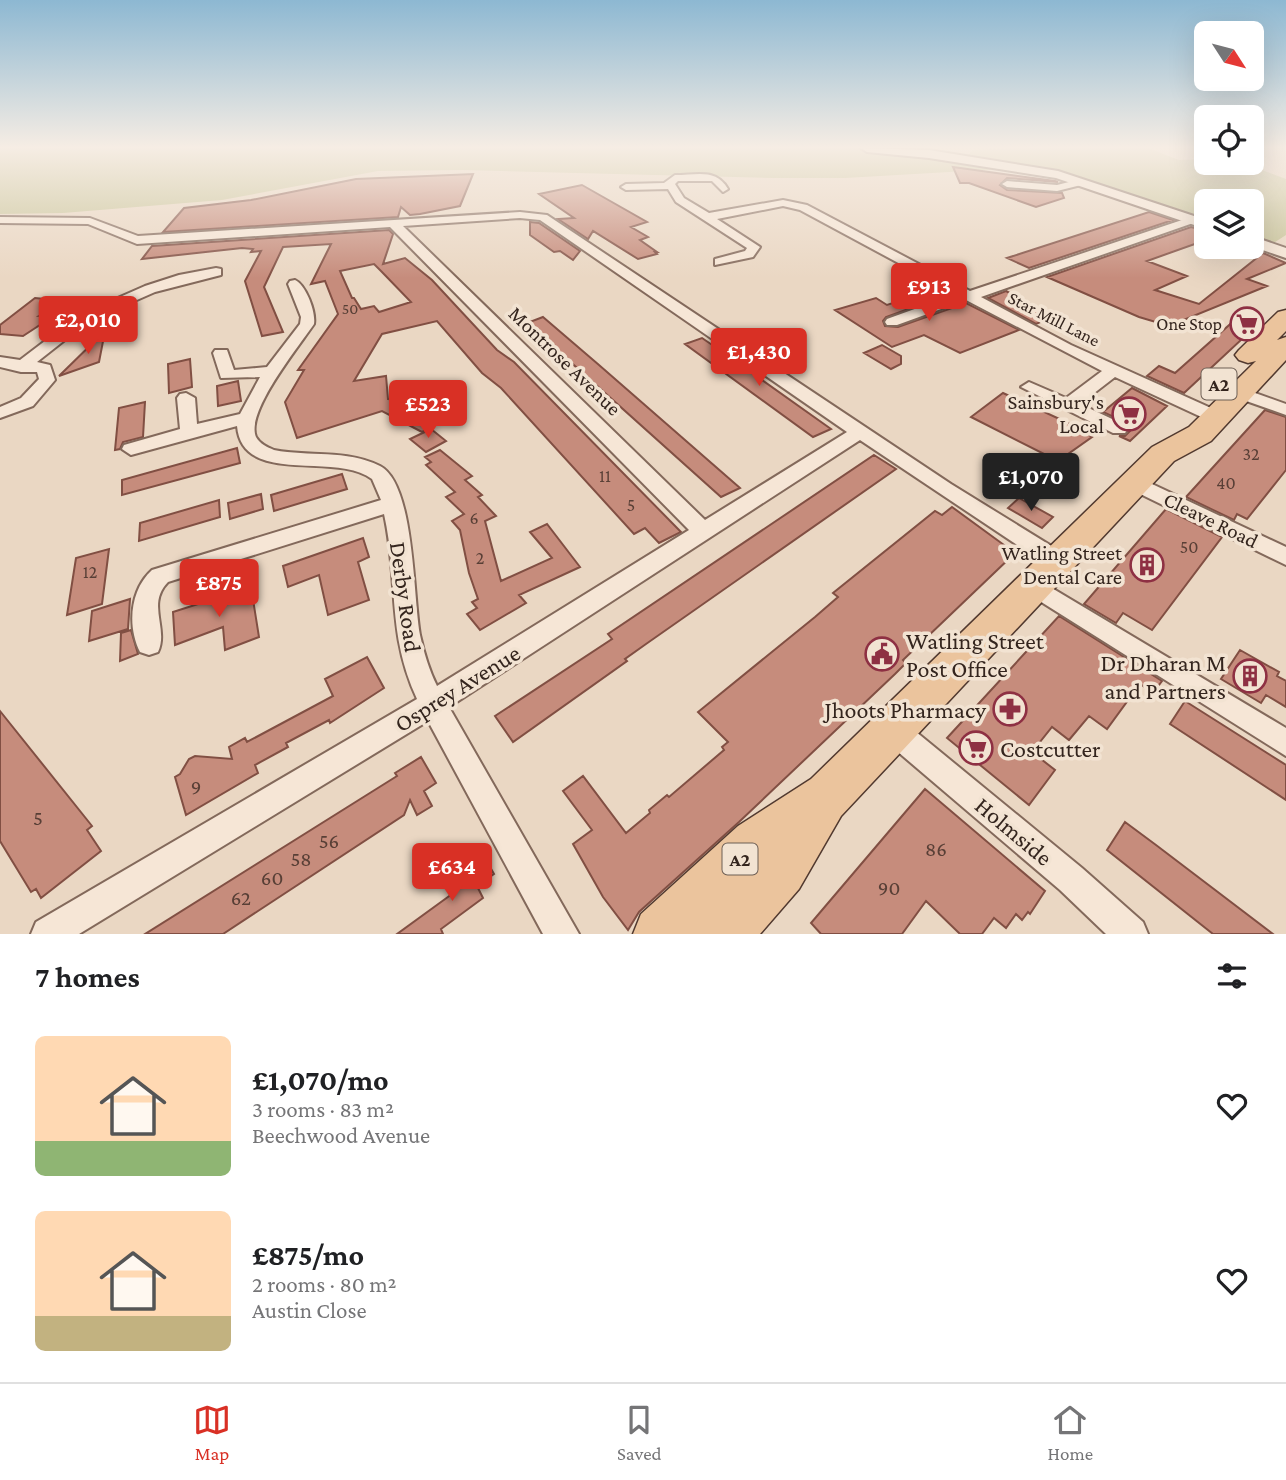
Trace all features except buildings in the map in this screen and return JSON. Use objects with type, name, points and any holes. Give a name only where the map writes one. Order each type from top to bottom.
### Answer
[{"type":"main road","name":"A2","points":[[661,934],[755,844],[828,796],[1163,454],[1199,434],[1206,413],[1286,317]]},
{"type":"main road","name":"A2","points":[[1206,413],[1241,393],[1286,345]]},
{"type":"main road","name":"A2","points":[[723,934],[780,871],[828,796]]},
{"type":"street","points":[[673,192],[680,200],[754,247],[749,254],[720,262]]},
{"type":"street","points":[[1109,192],[1192,220]]},
{"type":"street","points":[[680,200],[700,198]]},
{"type":"street","name":"Star Mill Lane","points":[[707,217],[783,203],[803,207],[968,296],[1113,370],[1206,413]]},
{"type":"street","points":[[0,220],[90,221],[137,240],[536,215],[548,218],[944,489],[1047,574],[1286,743]]},
{"type":"street","points":[[0,232],[25,220]]},
{"type":"street","points":[[892,321],[1192,220]]},
{"type":"street","name":"Montrose Avenue","points":[[394,224],[704,532]]},
{"type":"street","points":[[1264,245],[1286,253]]},
{"type":"street","points":[[20,367],[84,318],[150,289],[184,278],[216,272]]},
{"type":"street","points":[[131,449],[245,418],[254,398],[307,324],[308,317],[295,284]]},
{"type":"street","points":[[221,353],[227,375],[275,371]]},
{"type":"street","points":[[0,362],[20,367],[44,368],[47,380],[27,402],[0,413]]},
{"type":"street","points":[[1068,405],[1113,370]]},
{"type":"street","points":[[1029,387],[1119,429]]},
{"type":"street","points":[[1241,393],[1286,410]]},
{"type":"street","points":[[186,398],[189,432]]},
{"type":"street","name":"Derby Road","points":[[245,418],[246,436],[258,453],[277,459],[337,460],[362,465],[380,475],[393,504],[411,652],[422,682],[562,934]]},
{"type":"street","name":"Osprey Avenue","points":[[48,934],[433,703],[860,432]]},
{"type":"street","name":"Cleave Road","points":[[1135,482],[1286,557]]},
{"type":"street","points":[[149,645],[144,602],[152,582],[160,576],[393,504]]},
{"type":"street","name":"Holmside","points":[[894,731],[1071,879],[1131,934]]},
{"type":"shaded area","points":[[0,192],[267,192],[222,200],[63,213],[0,214]]},
{"type":"shaded area","points":[[1120,192],[1194,192],[1194,217]]},
{"type":"shaded area","points":[[1264,192],[1286,192],[1286,235],[1272,244],[1264,241]]},
{"type":"place","name":"One Stop","points":[[1247,324]]},
{"type":"place","name":"Sainsbury's Local","points":[[1129,414]]},
{"type":"place","name":"Watling Street Dental Care","points":[[1147,565]]},
{"type":"place","name":"Watling Street Post Office","points":[[882,654]]},
{"type":"place","name":"Dr Dharan M and Partners","points":[[1250,676]]},
{"type":"place","name":"Jhoots Pharmacy","points":[[1010,709]]},
{"type":"place","name":"Costcutter","points":[[976,748]]}]
